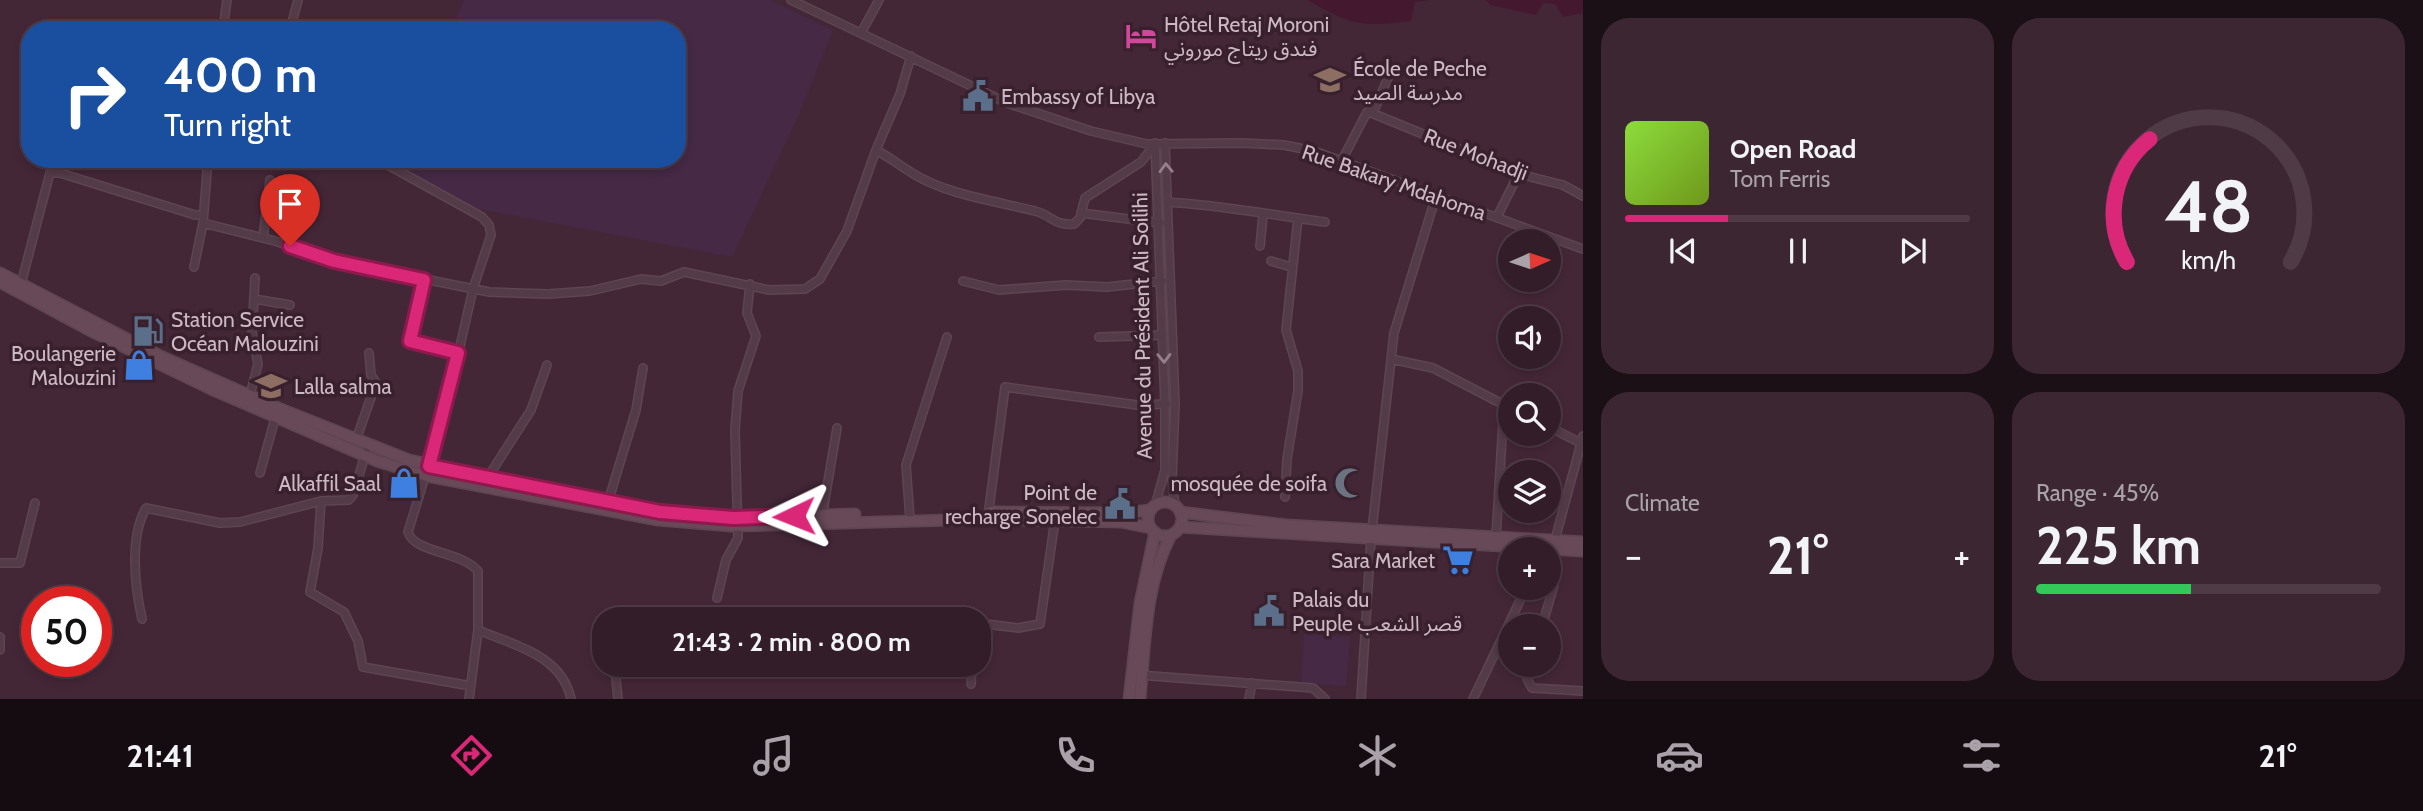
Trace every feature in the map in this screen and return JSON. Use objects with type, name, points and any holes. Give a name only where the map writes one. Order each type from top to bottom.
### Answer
[{"type":"main road","points":[[0,273],[160,356],[250,395],[277,412],[356,440],[366,450]]},
{"type":"main road","points":[[0,282],[107,339],[366,450],[428,471],[607,505]]},
{"type":"main road","points":[[428,471],[488,477],[659,520],[738,522],[1121,513],[1153,508],[1165,502],[1178,509],[1218,519],[1498,545]]},
{"type":"main road","points":[[1140,699],[1137,675],[1140,603],[1153,530],[1149,519],[1153,508]]},
{"type":"main road","points":[[1129,699],[1137,675],[1161,553],[1175,531],[1178,509]]},
{"type":"main road","points":[[988,516],[1121,522],[1153,530],[1175,531],[1496,537]]},
{"type":"main road","points":[[1561,540],[1583,542]]},
{"type":"main road","points":[[1561,550],[1583,551]]},
{"type":"street","points":[[224,21],[227,0]]},
{"type":"street","points":[[292,21],[298,0]]},
{"type":"street","name":"Rue Bakary Mdahoma","points":[[791,0],[1036,115],[1124,139],[1160,143],[1284,145],[1342,160],[1583,249]]},
{"type":"street","points":[[861,33],[879,0]]},
{"type":"street","points":[[21,284],[46,178],[50,173],[60,173],[334,261],[473,289],[548,294],[590,291],[641,279],[661,281],[684,272],[769,290],[805,289],[820,279],[850,225],[876,150],[900,94],[911,56]]},
{"type":"street","points":[[1342,160],[1369,112],[1375,108],[1391,71]]},
{"type":"street","name":"Rue Mohadji","points":[[1369,112],[1519,173],[1563,185],[1583,196]]},
{"type":"street","points":[[876,150],[912,173],[990,203],[1038,212],[1059,225],[1074,225],[1085,198],[1141,162],[1160,143]]},
{"type":"street","name":"Avenue du Président Ali Soilihi","points":[[1160,143],[1167,202],[1175,404],[1172,479],[1178,509]]},
{"type":"street","name":"Avenue du Président Ali Soilihi","points":[[1153,508],[1165,470],[1160,143]]},
{"type":"street","points":[[60,168],[60,173]]},
{"type":"street","points":[[194,267],[203,219],[207,168]]},
{"type":"street","points":[[394,168],[482,216],[489,225],[491,234],[473,289],[409,536],[417,545],[458,557],[478,570],[478,630],[469,699]]},
{"type":"street","points":[[1497,217],[1519,173]]},
{"type":"street","points":[[263,238],[270,180]]},
{"type":"street","points":[[1361,699],[1372,534],[1391,359],[1399,307],[1436,196]]},
{"type":"street","points":[[1167,202],[1231,206],[1263,215],[1325,222]]},
{"type":"street","points":[[1081,213],[1160,223]]},
{"type":"street","points":[[1260,246],[1263,215]]},
{"type":"street","points":[[1285,497],[1287,459],[1298,391],[1298,371],[1286,330],[1298,218]]},
{"type":"street","points":[[1270,261],[1291,267]]},
{"type":"street","points":[[250,395],[258,364],[252,333],[255,278]]},
{"type":"street","points":[[424,280],[410,341],[458,353]]},
{"type":"street","points":[[963,281],[1012,290],[1066,285],[1107,288],[1162,281]]},
{"type":"street","points":[[717,598],[726,560],[736,543],[738,522],[735,430],[738,391],[756,336],[747,313],[750,284]]},
{"type":"street","points":[[254,299],[290,305]]},
{"type":"street","points":[[1099,337],[1163,335]]},
{"type":"street","points":[[910,516],[906,465],[947,337]]},
{"type":"street","points":[[356,440],[376,383],[371,374],[369,353]]},
{"type":"street","points":[[1391,359],[1433,368],[1498,401]]},
{"type":"street","points":[[488,477],[531,410],[547,365]]},
{"type":"street","points":[[607,505],[636,410],[643,368]]},
{"type":"street","points":[[988,516],[1005,387],[1137,405],[1175,404]]},
{"type":"street","points":[[260,473],[277,412]]},
{"type":"street","points":[[821,519],[837,428]]},
{"type":"street","points":[[1556,537],[1582,440],[1561,432]]},
{"type":"street","points":[[1496,537],[1504,446]]},
{"type":"street","points":[[142,619],[136,594],[136,564],[138,535],[146,508],[220,523],[240,522],[321,501],[349,500],[353,495],[366,450]]},
{"type":"street","points":[[321,501],[318,548],[310,592],[344,612],[358,641],[363,667],[471,686]]},
{"type":"street","points":[[0,563],[20,564],[35,503]]},
{"type":"street","points":[[991,625],[1018,628],[1040,624],[1055,520]]},
{"type":"street","points":[[1473,699],[1520,600]]},
{"type":"street","points":[[478,630],[552,662],[569,690],[571,699]]},
{"type":"street","points":[[0,638],[0,650]]},
{"type":"street","points":[[1137,675],[1313,688],[1325,699]]},
{"type":"street","points":[[616,677],[618,699]]},
{"type":"street","points":[[971,677],[971,684]]},
{"type":"street","points":[[1528,677],[1532,688],[1583,691]]},
{"type":"street","points":[[1249,699],[1252,683]]},
{"type":"shaded area","points":[[464,0],[770,0],[833,30],[800,112],[732,257],[468,207],[391,168],[686,168],[686,21],[455,21]]},
{"type":"shaded area","points":[[1308,0],[1429,0],[1415,2],[1411,21],[1368,24],[1347,20]]},
{"type":"shaded area","points":[[1486,0],[1583,0],[1583,13],[1563,17],[1555,4],[1543,3],[1536,15],[1490,5]]},
{"type":"shaded area","points":[[1304,634],[1350,637],[1346,686],[1301,683]]},
{"type":"place","name":"Hôtel Retaj Moroni فندق ريتاج موروني","points":[[1141,36]]},
{"type":"place","name":"École de Peche مدرسة الصيد","points":[[1330,80]]},
{"type":"place","name":"Embassy of Libya","points":[[978,96]]},
{"type":"place","name":"Station Service Océan Malouzini","points":[[148,331]]},
{"type":"place","name":"Boulangerie Malouzini","points":[[139,365]]},
{"type":"place","name":"Lalla salma","points":[[271,386]]},
{"type":"place","name":"Alkaffil Saal","points":[[404,483]]},
{"type":"place","name":"mosquée de soifa","points":[[1350,483]]},
{"type":"place","name":"Point de recharge Sonelec","points":[[1120,504]]},
{"type":"place","name":"Sara Market","points":[[1458,560]]},
{"type":"place","name":"Palais du Peuple قصر الشعب","points":[[1269,611]]},
{"type":"route","points":[[290,246],[334,261],[424,280],[410,341],[458,353],[429,466],[660,512],[733,518],[794,516]]}]
